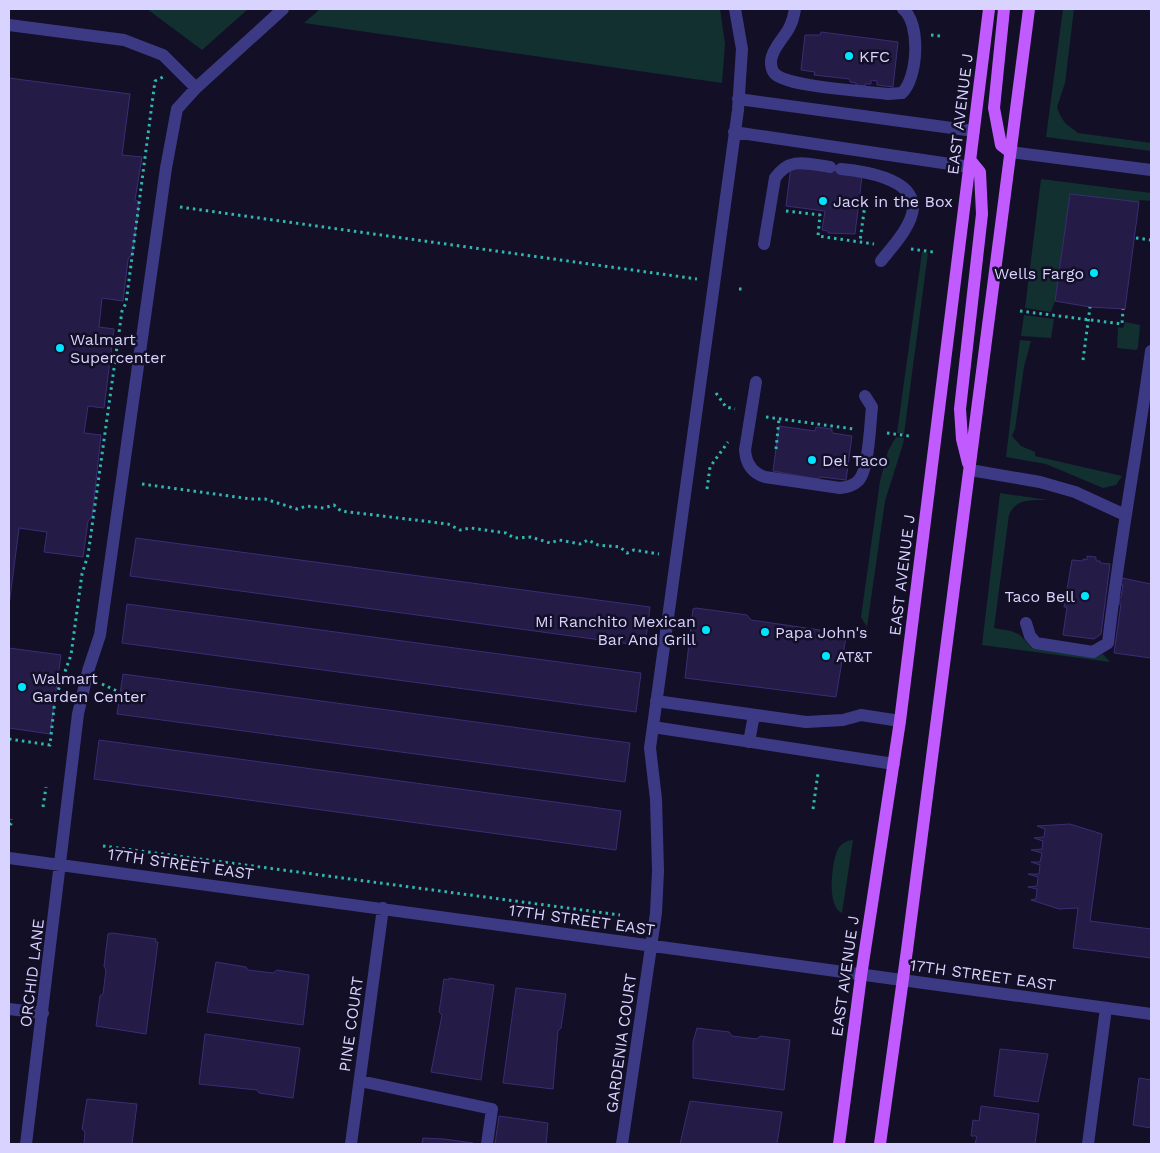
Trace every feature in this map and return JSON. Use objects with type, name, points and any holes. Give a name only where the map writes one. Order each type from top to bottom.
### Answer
[{"type":"main road","name":"EAST AVENUE J","points":[[838,1144],[861,976],[900,721],[989,9]]},
{"type":"main road","points":[[1004,9],[994,108],[1001,145],[1010,152]]},
{"type":"main road","points":[[880,1144],[970,470],[1029,9]]},
{"type":"main road","points":[[970,164],[980,172],[982,214],[960,409],[962,439],[970,470]]},
{"type":"street","name":"ORCHID LANE","points":[[26,1144],[62,865],[78,714],[88,671],[100,635],[176,109],[196,88],[283,9]]},
{"type":"street","name":"GARDENIA COURT","points":[[622,1144],[651,946],[658,871],[656,799],[650,748],[738,99],[742,49],[735,9]]},
{"type":"street","points":[[795,9],[793,24],[772,56],[771,65],[775,74],[790,82],[888,94],[902,93],[909,87],[915,38],[911,15],[903,9]]},
{"type":"street","points":[[9,24],[124,40],[164,55],[196,88]]},
{"type":"street","points":[[738,99],[974,131]]},
{"type":"street","points":[[734,132],[970,164]]},
{"type":"street","points":[[1010,152],[1151,170]]},
{"type":"street","points":[[764,244],[775,178],[788,164],[796,163],[868,172],[894,182],[903,188],[911,198],[913,208],[910,219],[881,261]]},
{"type":"street","points":[[1026,623],[1030,636],[1036,643],[1092,652],[1108,643],[1119,550],[1137,452],[1151,351]]},
{"type":"street","points":[[756,382],[745,450],[746,461],[751,469],[765,477],[840,488],[850,487],[860,480],[864,470],[872,407],[865,396]]},
{"type":"street","points":[[970,470],[1040,482],[1076,492],[1125,515]]},
{"type":"street","points":[[656,701],[806,722],[843,720],[861,715],[900,721]]},
{"type":"street","points":[[750,742],[754,715]]},
{"type":"street","points":[[653,727],[894,764]]},
{"type":"street","name":"17TH STREET EAST","points":[[9,858],[383,908],[861,976],[1151,1014]]},
{"type":"street","name":"PINE COURT","points":[[351,1144],[383,908]]},
{"type":"street","points":[[1088,1144],[1106,1008]]},
{"type":"street","points":[[9,1009],[43,1013]]},
{"type":"street","points":[[360,1081],[492,1109],[487,1144]]},
{"type":"path","points":[[9,739],[50,745],[58,684],[71,655],[82,574],[88,555],[112,368],[122,311],[126,304],[155,80]]},
{"type":"path","points":[[860,196],[866,197],[860,241]]},
{"type":"path","points":[[180,207],[698,279]]},
{"type":"path","points":[[782,211],[820,215],[818,236],[879,244]]},
{"type":"path","points":[[1136,238],[1151,240]]},
{"type":"path","points":[[902,247],[933,252]]},
{"type":"path","points":[[1084,360],[1090,307]]},
{"type":"path","points":[[1020,311],[1122,324],[1123,309]]},
{"type":"path","points":[[722,401],[726,407],[736,409],[736,414]]},
{"type":"path","points":[[758,416],[824,427],[857,430]]},
{"type":"path","points":[[776,448],[779,419]]},
{"type":"path","points":[[884,433],[908,436]]},
{"type":"path","points":[[707,489],[710,467],[732,437]]},
{"type":"path","points":[[142,484],[251,499],[265,499],[298,508],[307,506],[324,508],[334,505],[342,511],[448,524],[462,531],[471,528],[506,533],[514,538],[531,537],[550,543],[559,540],[580,544],[588,540],[602,546],[620,547],[627,553],[634,550],[662,554]]},
{"type":"path","points":[[102,684],[117,691]]},
{"type":"path","points":[[812,809],[818,774]]},
{"type":"path","points":[[43,807],[46,787]]},
{"type":"path","points":[[9,824],[11,824],[11,819]]},
{"type":"path","points":[[103,846],[620,915]]},
{"type":"green space","points":[[147,9],[248,9],[202,50]]},
{"type":"green space","points":[[320,9],[720,9],[725,44],[722,83],[304,23]]},
{"type":"green space","points":[[1063,9],[1074,9],[1065,83],[1057,107],[1060,115],[1065,123],[1078,133],[1151,143],[1151,151],[1046,137]]},
{"type":"green space","points":[[1041,179],[1151,193],[1151,201],[1140,200],[1139,202],[1070,194],[1055,301],[1051,312],[1025,308]]},
{"type":"green space","points":[[922,252],[928,253],[904,434],[897,433]]},
{"type":"green space","points":[[1024,315],[1054,319],[1051,338],[1021,336]]},
{"type":"green space","points":[[1125,322],[1140,325],[1138,348],[1136,350],[1117,348],[1118,327],[1123,328]]},
{"type":"green space","points":[[1020,340],[1031,341],[1024,367],[1015,429],[1012,436],[1021,446],[1035,452],[1035,456],[1122,476],[1116,485],[1103,488],[1046,464],[1006,457]]},
{"type":"green space","points":[[896,437],[904,438],[885,501],[867,627],[861,617],[880,481],[888,451]]},
{"type":"green space","points":[[1000,493],[1048,500],[1025,501],[1016,505],[1009,515],[994,628],[1011,631],[1020,635],[1032,648],[1095,657],[1103,654],[1110,662],[982,645]]},
{"type":"green space","points":[[853,840],[842,913],[837,909],[832,894],[833,865],[840,846]]},
{"type":"building","name":"KFC","points":[[821,32],[898,42],[893,87],[877,85],[877,81],[871,80],[871,84],[865,84],[865,86],[856,85],[856,83],[850,82],[850,79],[814,75],[815,72],[801,70],[805,35],[820,35]]},
{"type":"building","name":"Walmart Supercenter","points":[[9,78],[130,94],[122,155],[142,157],[135,200],[138,201],[139,206],[132,256],[128,260],[123,301],[102,298],[99,327],[114,329],[104,408],[88,406],[84,433],[101,435],[92,517],[88,521],[83,557],[44,552],[47,532],[19,528],[9,606]]},
{"type":"building","name":"Jack in the Box","points":[[791,166],[841,166],[862,176],[855,234],[828,233],[828,231],[822,230],[825,211],[786,206]]},
{"type":"building","name":"Wells Fargo","points":[[1070,194],[1139,202],[1125,309],[1090,307],[1055,301]]},
{"type":"building","name":"Del Taco","points":[[779,426],[815,431],[816,427],[832,429],[832,433],[852,436],[846,480],[821,477],[817,479],[773,471]]},
{"type":"building","points":[[136,538],[650,607],[645,646],[130,576]]},
{"type":"building","name":"Taco Bell","points":[[1087,556],[1096,557],[1096,561],[1100,561],[1100,563],[1110,564],[1101,634],[1094,639],[1063,635],[1067,607],[1064,607],[1072,560],[1087,560]]},
{"type":"building","points":[[1122,578],[1151,584],[1151,658],[1114,653],[1121,604],[1119,604],[1119,597],[1121,597],[1123,585],[1121,585]]},
{"type":"building","points":[[127,604],[641,673],[636,712],[122,643]]},
{"type":"building","points":[[693,609],[747,615],[751,620],[820,630],[819,633],[846,637],[836,697],[685,678]]},
{"type":"building","points":[[9,648],[61,655],[50,734],[9,728]]},
{"type":"building","points":[[123,674],[630,743],[625,782],[117,714]]},
{"type":"building","points":[[99,740],[621,811],[616,850],[94,779]]},
{"type":"building","points":[[1070,824],[1102,834],[1090,921],[1151,929],[1151,958],[1073,948],[1078,908],[1059,909],[1031,900],[1036,899],[1037,889],[1028,887],[1037,886],[1038,877],[1028,874],[1039,874],[1040,865],[1031,862],[1040,862],[1042,853],[1031,850],[1042,849],[1043,841],[1034,838],[1044,837],[1045,829],[1037,826]]},
{"type":"building","points":[[108,934],[156,939],[155,942],[158,942],[146,1034],[96,1026],[100,996],[103,994]]},
{"type":"building","points":[[216,962],[246,967],[248,970],[273,973],[277,970],[309,975],[303,1025],[207,1012]]},
{"type":"building","points":[[449,978],[494,985],[481,1080],[431,1072],[442,1015],[439,1012],[444,979],[449,980]]},
{"type":"building","points":[[516,988],[566,994],[561,1028],[558,1031],[553,1089],[503,1083]]},
{"type":"building","points":[[697,1028],[729,1032],[732,1036],[757,1039],[760,1036],[790,1040],[784,1090],[693,1078],[693,1042]]},
{"type":"building","points":[[205,1034],[300,1048],[293,1098],[259,1093],[257,1090],[199,1084]]},
{"type":"building","points":[[1000,1049],[1048,1054],[1038,1102],[994,1096]]},
{"type":"building","points":[[1139,1078],[1151,1080],[1151,1128],[1133,1125]]},
{"type":"building","points":[[87,1099],[137,1104],[132,1144],[84,1144],[85,1132],[82,1129]]},
{"type":"building","points":[[690,1101],[782,1112],[777,1144],[680,1144]]},
{"type":"building","points":[[981,1106],[1039,1114],[1035,1144],[975,1144],[977,1136],[971,1136],[973,1120],[979,1121]]},
{"type":"building","points":[[499,1116],[548,1123],[546,1144],[495,1144]]},
{"type":"building","points":[[423,1138],[444,1139],[473,1143],[422,1144]]},
{"type":"place","name":"KFC","points":[[849,56]]},
{"type":"place","name":"Jack in the Box","points":[[823,201]]},
{"type":"place","name":"Wells Fargo","points":[[1094,273]]},
{"type":"place","name":"Walmart Supercenter","points":[[60,348]]},
{"type":"place","name":"Del Taco","points":[[812,460]]},
{"type":"place","name":"Taco Bell","points":[[1085,596]]},
{"type":"place","name":"Mi Ranchito Mexican Bar And Grill","points":[[706,630]]},
{"type":"place","name":"Papa John's","points":[[765,632]]},
{"type":"place","name":"AT&T","points":[[826,656]]},
{"type":"place","name":"Walmart Garden Center","points":[[22,687]]}]
